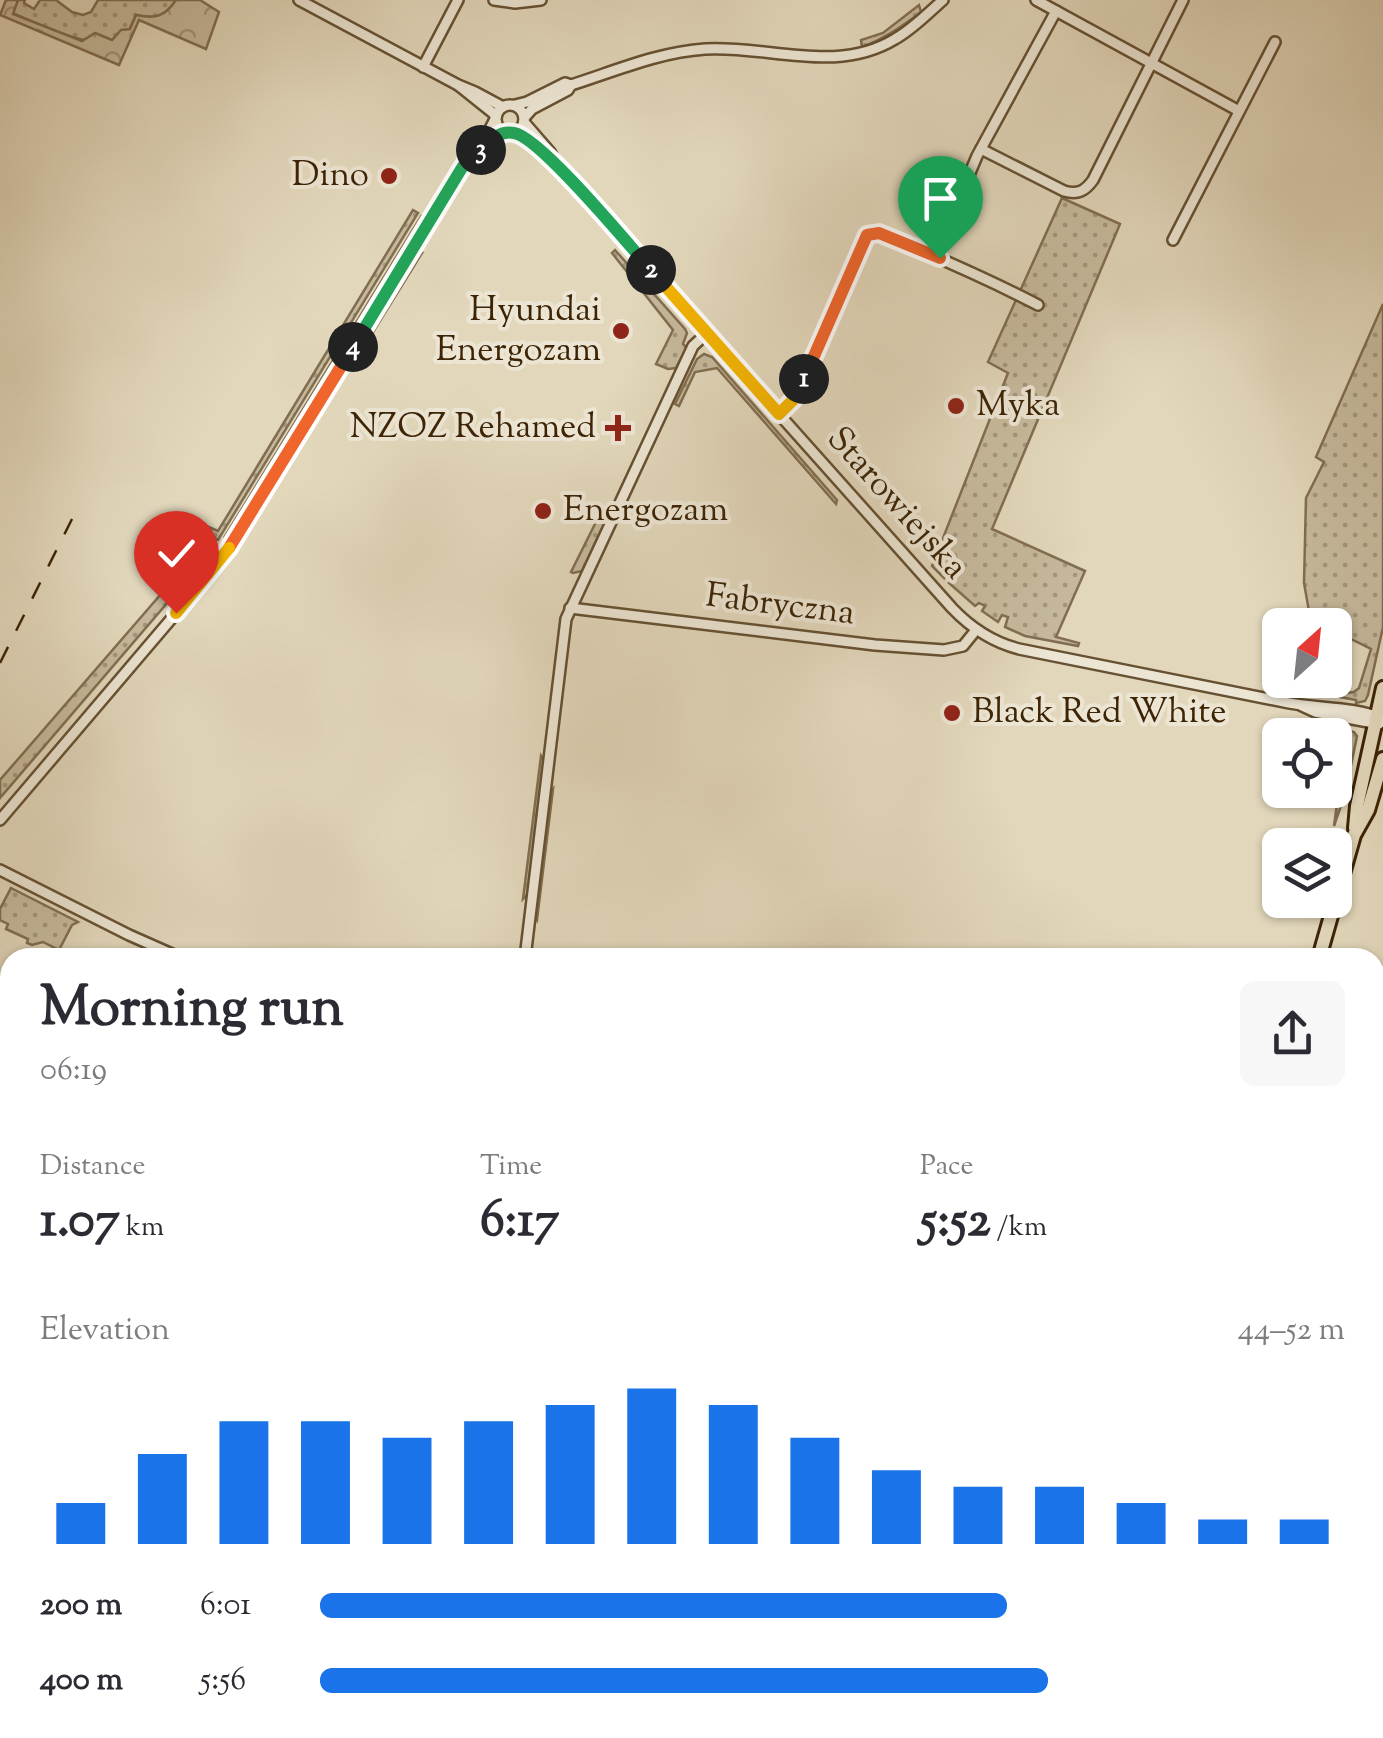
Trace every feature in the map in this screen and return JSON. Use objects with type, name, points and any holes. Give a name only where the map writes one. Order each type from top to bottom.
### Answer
[{"type":"highway","points":[[1323,948],[1354,835],[1356,806],[1380,721],[1383,688]]},
{"type":"highway","points":[[1354,835],[1368,810],[1383,758]]},
{"type":"street","points":[[299,0],[503,107],[528,102],[565,83],[570,85],[686,51],[853,55],[892,41],[943,0]]},
{"type":"street","points":[[423,67],[458,0]]},
{"type":"street","points":[[494,0],[541,0]]},
{"type":"street","points":[[1036,0],[1239,111]]},
{"type":"street","points":[[981,149],[1064,191],[1082,192],[1093,180],[1183,0]]},
{"type":"street","points":[[922,1],[931,10]]},
{"type":"street","points":[[935,256],[981,149],[1056,11]]},
{"type":"street","points":[[1173,240],[1275,42]]},
{"type":"street","points":[[467,160],[495,136],[520,129],[532,108],[568,90],[570,85]]},
{"type":"street","points":[[458,86],[510,132]]},
{"type":"street","points":[[515,106],[522,110],[524,120]]},
{"type":"street","points":[[0,820],[235,540],[474,147],[503,107]]},
{"type":"street","name":"Starowiejska","points":[[524,120],[556,164]]},
{"type":"street","name":"Starowiejska","points":[[510,132],[525,136],[556,164],[952,608],[976,630],[1019,649],[1300,705],[1315,712],[1380,721]]},
{"type":"street","points":[[779,414],[793,400],[804,379],[870,234],[879,233],[935,256],[1038,305]]},
{"type":"street","points":[[526,948],[564,629],[570,608],[693,346],[707,332]]},
{"type":"street","name":"Fabryczna","points":[[570,608],[934,649],[959,648],[976,630]]},
{"type":"street","points":[[0,870],[158,948]]},
{"type":"green space","points":[[6,0],[18,0],[13,14],[82,41],[95,33],[112,40],[121,30],[130,29],[136,15],[159,15],[176,0],[200,0],[219,12],[206,49],[139,20],[119,65],[0,15]]},
{"type":"green space","points":[[18,0],[25,0],[34,9],[40,0],[56,0],[83,15],[91,12],[98,0],[176,0],[159,15],[136,15],[129,30],[117,38],[88,41],[12,13]]},
{"type":"green space","points":[[919,5],[921,12],[862,47],[861,40],[883,33]]},
{"type":"green space","points":[[1062,198],[1120,224],[992,529],[1085,571],[1056,637],[1079,643],[1078,646],[1025,636],[1005,627],[1008,617],[1002,615],[998,622],[982,611],[985,606],[975,606],[949,583],[952,579],[946,573],[944,578],[932,566],[1008,373],[988,362]]},
{"type":"green space","points":[[413,210],[418,213],[218,540],[184,524],[179,519],[181,515],[218,531]]},
{"type":"green space","points":[[422,215],[274,459],[224,538]]},
{"type":"green space","points":[[615,250],[685,329],[683,344],[687,348],[676,368],[656,364],[673,330],[612,253]]},
{"type":"green space","points":[[417,253],[422,253],[367,342],[365,338]]},
{"type":"green space","points":[[1383,304],[1383,627],[1368,695],[1365,701],[1356,703],[1345,698],[1352,698],[1352,692],[1359,688],[1371,649],[1352,640],[1352,608],[1308,608],[1304,583],[1306,498],[1324,462],[1316,457]]},
{"type":"green space","points":[[704,354],[712,357],[837,500],[836,504],[717,368],[695,372],[679,406],[675,404],[697,359]]},
{"type":"green space","points":[[603,508],[608,516],[582,571],[573,573],[571,572]]},
{"type":"green space","points":[[193,541],[208,551],[204,560],[0,798],[0,780],[161,594]]},
{"type":"green space","points":[[1352,732],[1357,736],[1352,760]]},
{"type":"green space","points":[[541,756],[544,761],[529,893],[523,899]]},
{"type":"green space","points":[[553,789],[537,920],[549,794]]},
{"type":"green space","points":[[11,888],[78,922],[72,925],[60,948],[43,942],[32,945],[27,943],[28,939],[6,929],[8,924],[0,920],[0,909]]},
{"type":"railway","points":[[0,663],[72,519]]},
{"type":"place","name":"Dino","points":[[389,176]]},
{"type":"place","name":"Hyundai Energozam","points":[[621,331]]},
{"type":"place","name":"Myka","points":[[956,406]]},
{"type":"place","name":"NZOZ Rehamed","points":[[618,428]]},
{"type":"place","name":"Energozam","points":[[543,511]]},
{"type":"place","name":"Black Red White","points":[[952,713]]},
{"type":"route","points":[[176,613],[235,540],[467,160],[498,135],[522,135],[556,164],[779,414],[793,400],[804,379],[867,235],[879,233],[940,258]]}]
